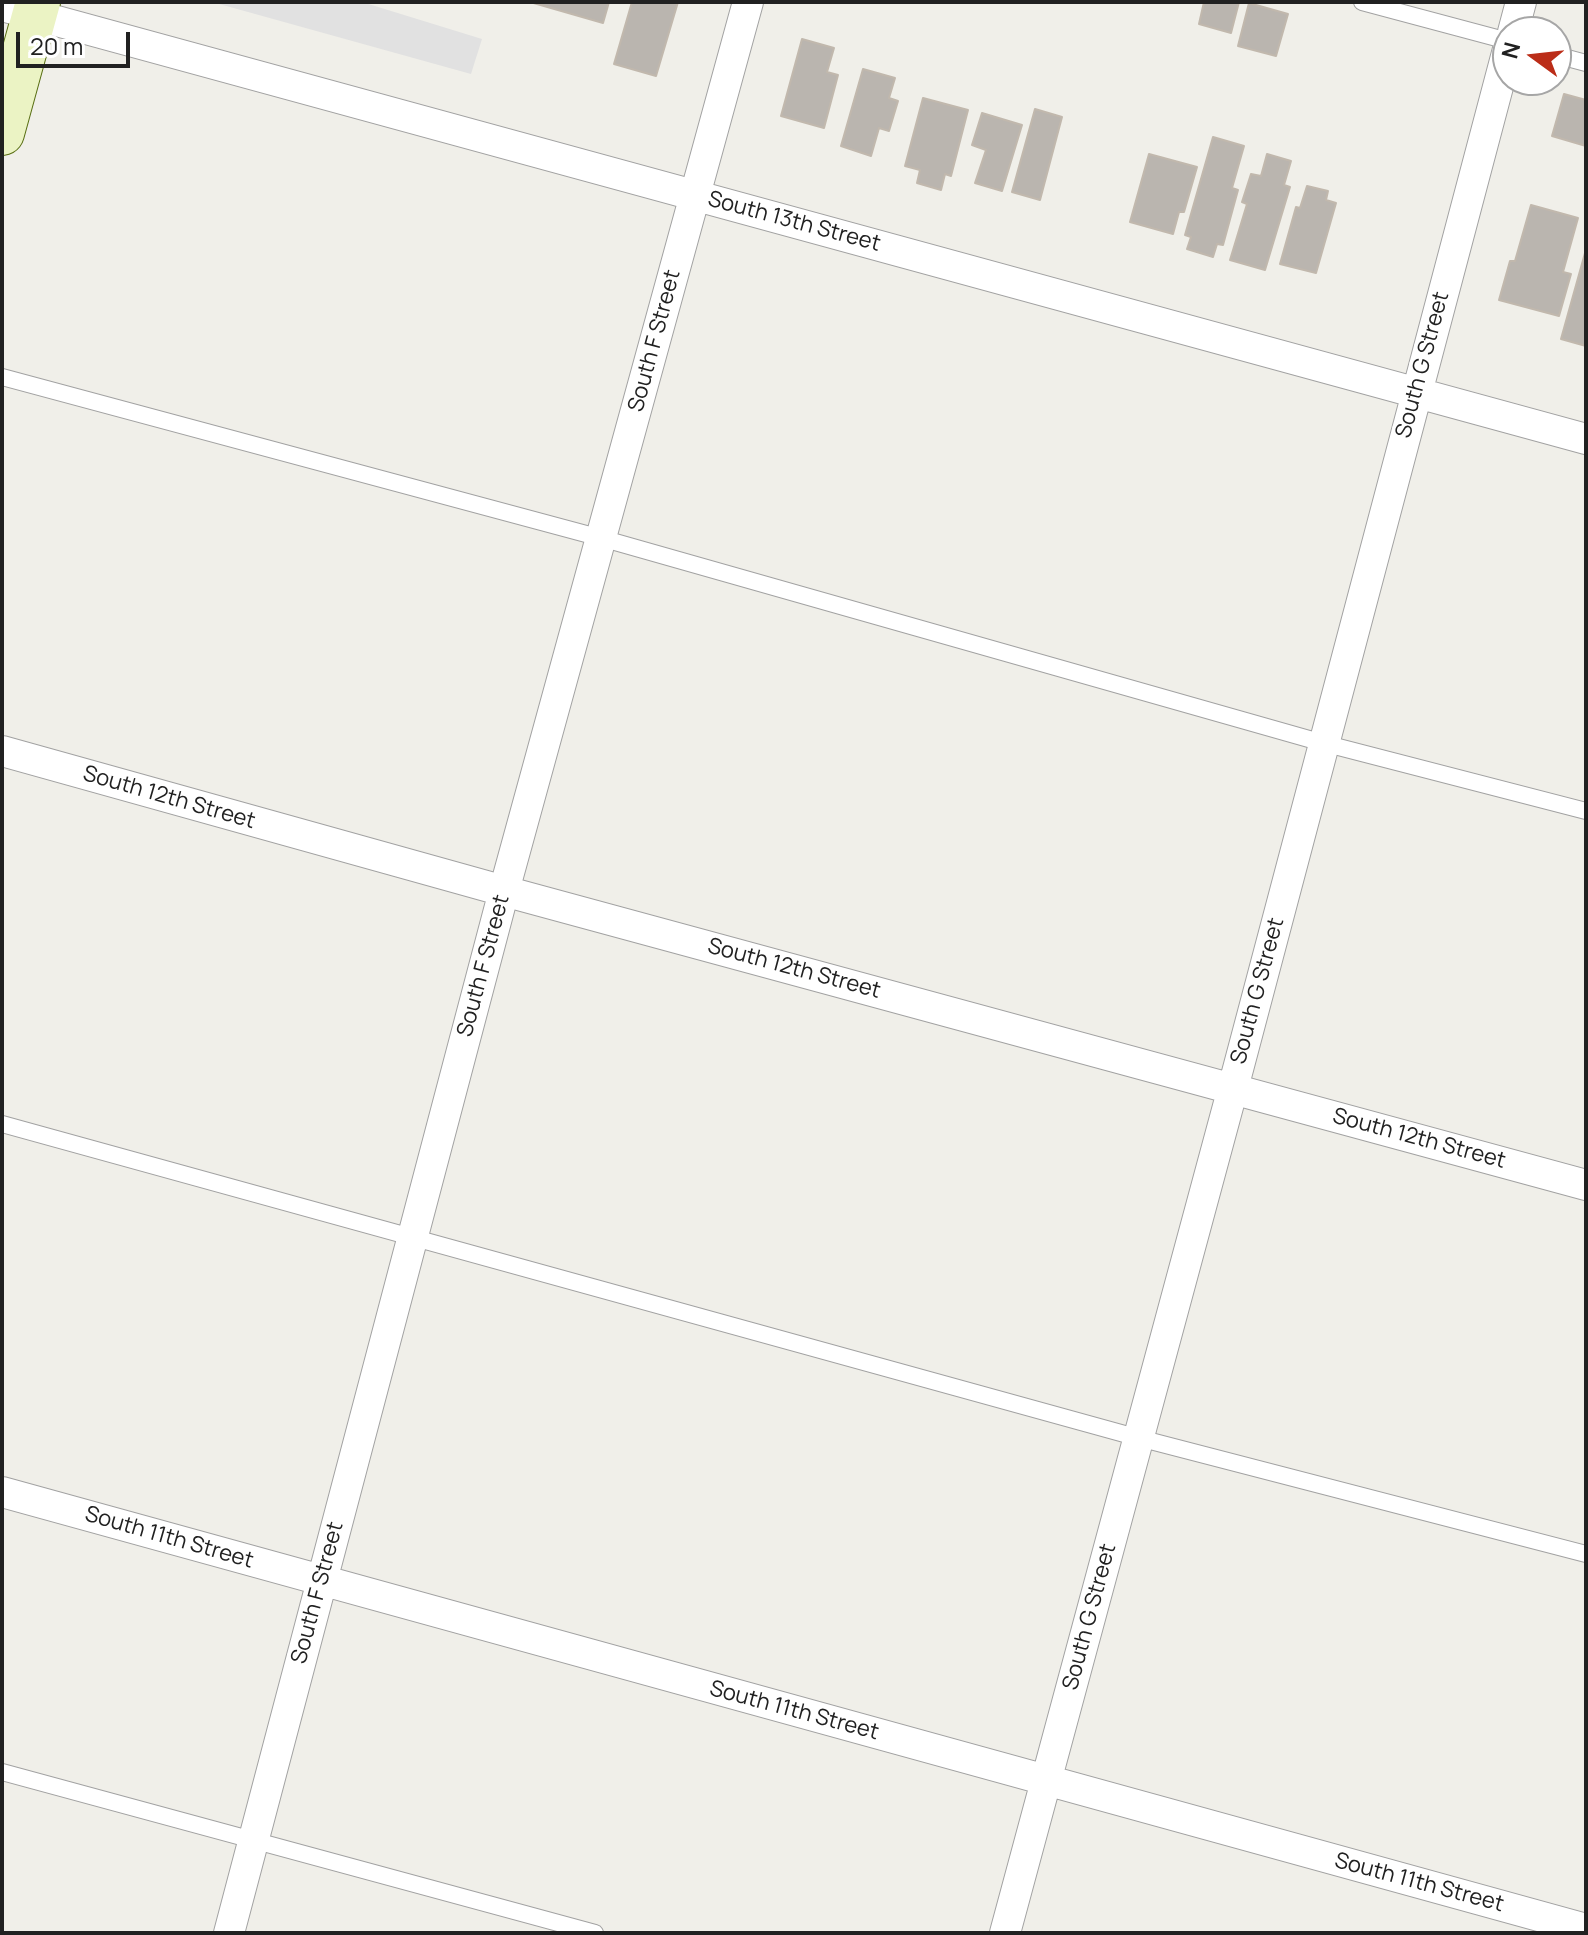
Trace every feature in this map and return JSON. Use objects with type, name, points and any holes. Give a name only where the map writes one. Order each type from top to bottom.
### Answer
[{"type":"street","name":"South F Street","points":[[229,1933],[504,891],[748,2]]},
{"type":"street","name":"South 13th Street","points":[[25,8],[696,196],[1586,439]]},
{"type":"street","points":[[2,133],[25,8]]},
{"type":"street","name":"South G Street","points":[[1005,1933],[1495,96]]},
{"type":"street","name":"South 12th Street","points":[[2,751],[1586,1185]]},
{"type":"street","name":"South 11th Street","points":[[2,1492],[1586,1929]]},
{"type":"lane","points":[[1362,2],[1492,37]]},
{"type":"lane","points":[[2,377],[601,538],[1323,743],[1586,811]]},
{"type":"lane","points":[[2,1124],[1139,1438],[1586,1554]]},
{"type":"lane","points":[[2,1772],[595,1933]]},
{"type":"shaded area","points":[[212,2],[362,2],[482,39],[471,74]]},
{"type":"building","points":[[530,2],[609,2],[603,23]]},
{"type":"building","points":[[632,2],[678,2],[656,76],[614,64]]},
{"type":"building","points":[[1204,2],[1239,2],[1231,33],[1199,24]]},
{"type":"building","points":[[1249,3],[1288,14],[1276,56],[1238,46]]},
{"type":"building","points":[[802,39],[834,48],[827,72],[838,75],[824,128],[781,116]]},
{"type":"building","points":[[863,69],[895,78],[889,98],[898,101],[889,131],[879,128],[871,156],[841,146]]},
{"type":"building","points":[[1563,96],[1586,100],[1586,146],[1552,136]]},
{"type":"building","points":[[923,98],[968,110],[951,176],[945,174],[941,190],[917,183],[920,170],[905,166]]},
{"type":"building","points":[[1035,109],[1062,117],[1040,200],[1012,192]]},
{"type":"building","points":[[982,113],[1022,125],[1002,191],[975,183],[986,150],[972,145]]},
{"type":"building","points":[[1213,137],[1244,146],[1232,188],[1238,190],[1223,245],[1217,244],[1213,257],[1187,249],[1191,237],[1185,235]]},
{"type":"building","points":[[1149,154],[1197,167],[1184,212],[1179,212],[1173,234],[1130,222]]},
{"type":"building","points":[[1267,154],[1291,161],[1284,185],[1290,187],[1265,270],[1230,260],[1247,204],[1242,202],[1251,174],[1261,176]]},
{"type":"building","points":[[1307,186],[1328,191],[1326,200],[1336,203],[1316,273],[1280,264],[1296,207],[1300,208]]},
{"type":"building","points":[[1531,205],[1578,218],[1563,272],[1571,274],[1559,316],[1499,300],[1510,261],[1515,261]]},
{"type":"building","points":[[1586,253],[1586,346],[1561,339]]}]
